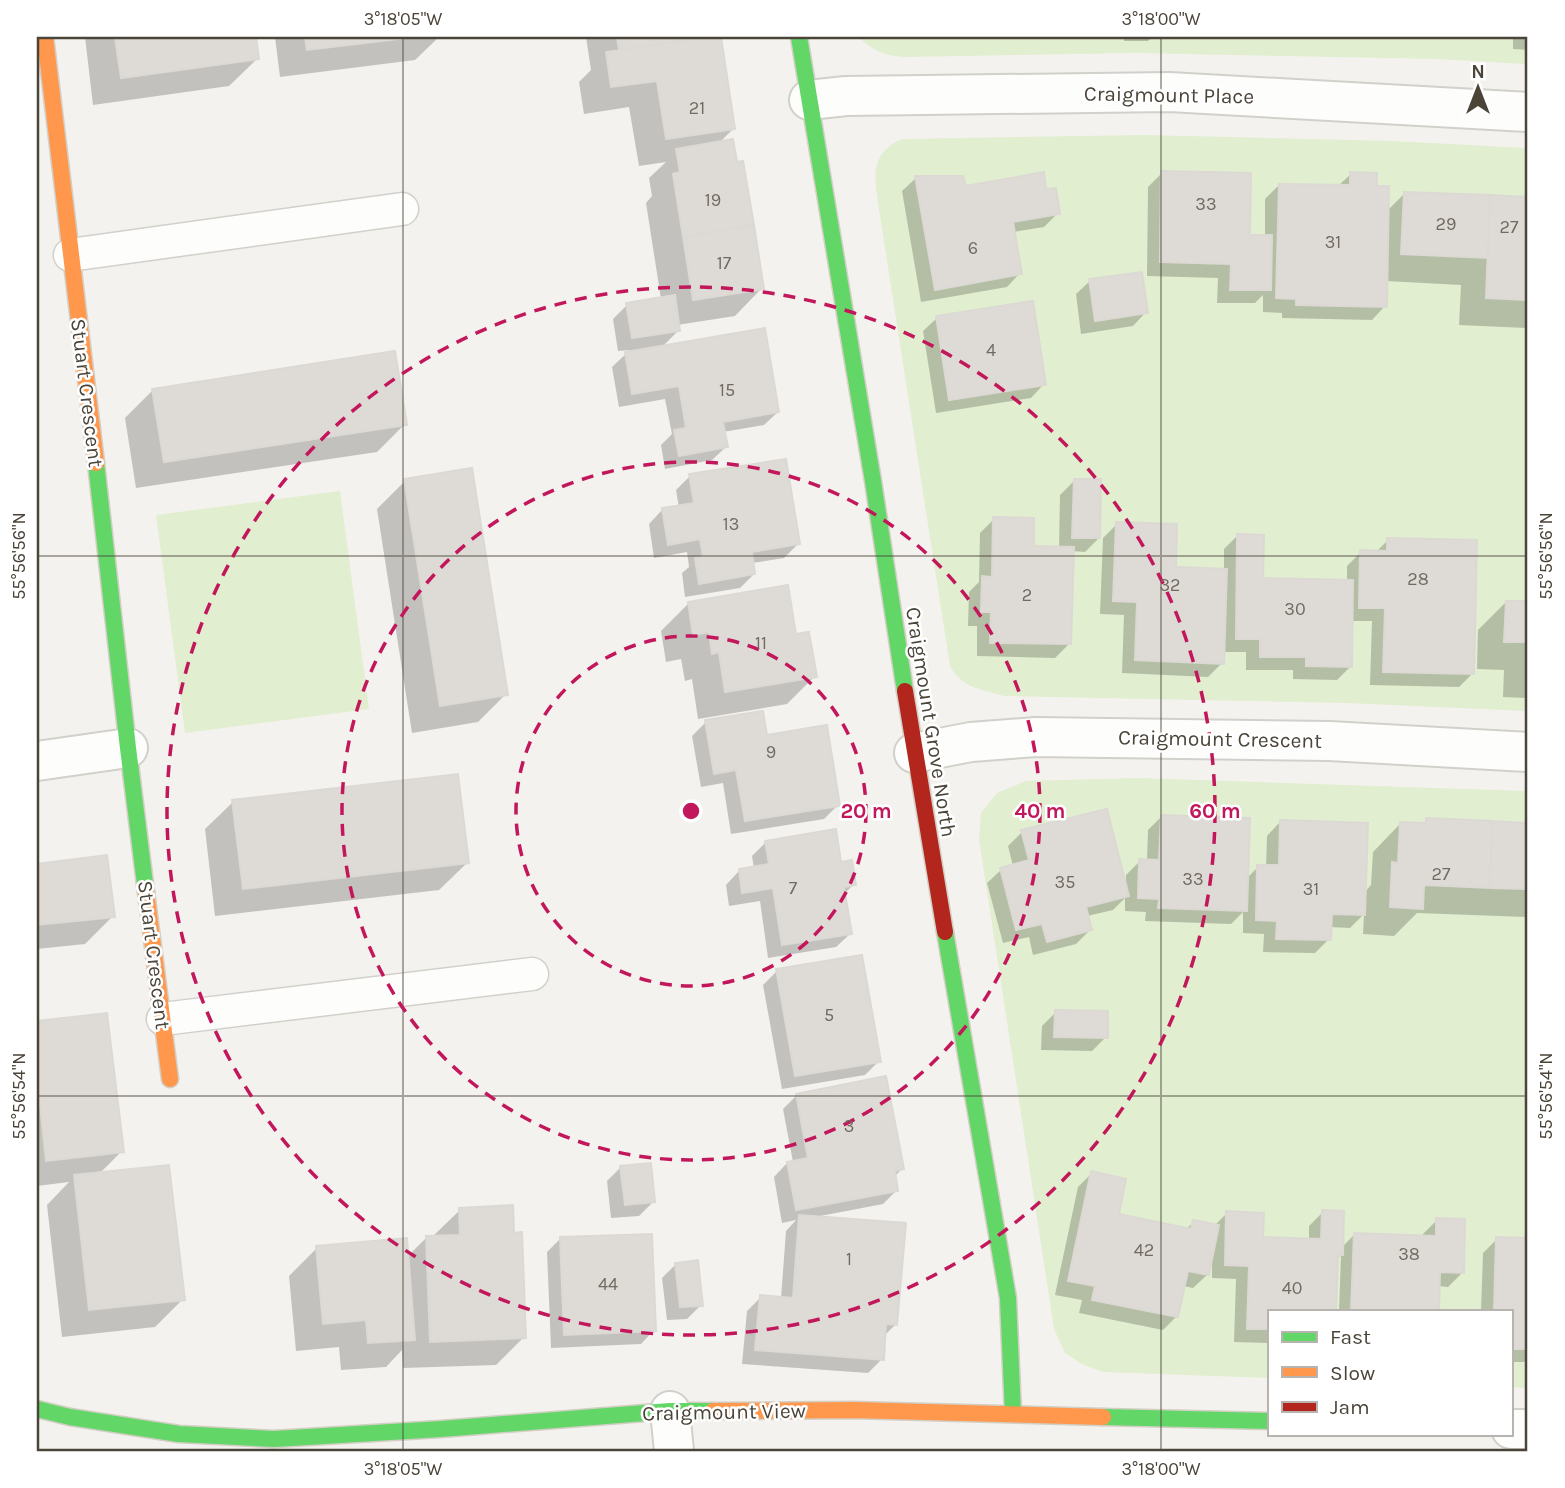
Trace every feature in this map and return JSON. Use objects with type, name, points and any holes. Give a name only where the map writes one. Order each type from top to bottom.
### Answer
[{"type":"street","name":"Stuart Crescent","points":[[46,37],[128,748],[170,1079]]},
{"type":"street","name":"Craigmount Grove North","points":[[799,37],[873,481],[914,753],[1007,1298],[1013,1414]]},
{"type":"street","name":"Craigmount Place","points":[[809,100],[845,96],[1169,92],[1528,112]]},
{"type":"street","name":"Craigmount Crescent","points":[[914,753],[971,742],[1036,737],[1329,741],[1528,752]]},
{"type":"street","points":[[37,761],[128,748]]},
{"type":"street","name":"Craigmount View","points":[[37,1409],[178,1443],[496,1425],[670,1410],[853,1410],[1268,1421]]},
{"type":"street","points":[[670,1410],[674,1451]]},
{"type":"lane","points":[[70,255],[402,209]]},
{"type":"lane","points":[[163,1019],[532,974]]},
{"type":"green space","points":[[859,37],[1528,37],[1528,64],[1437,59],[1134,53],[905,57],[880,52]]},
{"type":"green space","points":[[1144,135],[1392,141],[1528,148],[1528,711],[1348,703],[1004,696],[967,684],[955,674],[950,666],[878,203],[877,165],[885,151],[902,139]]},
{"type":"green space","points":[[340,491],[369,709],[185,733],[156,515]]},
{"type":"green space","points":[[1139,778],[1528,791],[1528,1388],[1512,1387],[1512,1310],[1268,1310],[1268,1378],[1103,1372],[1082,1364],[1065,1353],[1054,1329],[979,839],[981,813],[997,793],[1026,781]]},
{"type":"building","points":[[115,37],[256,37],[259,59],[121,78]]},
{"type":"building","points":[[305,37],[415,37],[307,50]]},
{"type":"building","points":[[617,37],[709,37],[619,50]]},
{"type":"building","points":[[721,37],[735,129],[666,139],[657,81],[611,87],[606,52]]},
{"type":"building","points":[[733,139],[737,162],[743,161],[754,225],[683,237],[673,174],[680,172],[676,149]]},
{"type":"building","points":[[1161,171],[1251,173],[1250,235],[1272,235],[1271,290],[1230,290],[1231,264],[1160,262]]},
{"type":"building","points":[[1044,172],[1046,189],[1056,188],[1060,214],[1013,222],[1022,274],[935,290],[915,176],[963,176],[966,186]]},
{"type":"building","points":[[1350,172],[1377,173],[1377,186],[1389,186],[1387,307],[1296,305],[1296,299],[1276,298],[1279,184],[1350,185]]},
{"type":"building","points":[[1404,192],[1490,195],[1488,258],[1401,254]]},
{"type":"building","points":[[1490,195],[1528,197],[1528,300],[1486,298]]},
{"type":"building","points":[[754,225],[764,289],[693,300],[683,237]]},
{"type":"building","points":[[1142,272],[1148,313],[1095,321],[1089,279]]},
{"type":"building","points":[[675,295],[680,331],[632,338],[626,303]]},
{"type":"building","points":[[1033,301],[1046,385],[949,400],[936,316]]},
{"type":"building","points":[[765,328],[779,412],[723,422],[728,447],[679,456],[674,430],[686,428],[679,386],[632,394],[625,352]]},
{"type":"building","points":[[395,351],[407,425],[164,462],[152,389]]},
{"type":"building","points":[[786,459],[800,544],[752,552],[755,574],[699,584],[695,558],[703,557],[700,539],[668,545],[662,508],[694,503],[689,474]]},
{"type":"building","points":[[472,468],[508,695],[440,706],[404,479]]},
{"type":"building","points":[[1074,479],[1101,479],[1100,538],[1072,538]]},
{"type":"building","points":[[993,517],[1034,518],[1034,546],[1074,547],[1071,644],[990,643],[991,612],[981,612],[982,576],[992,577]]},
{"type":"building","points":[[1116,522],[1177,524],[1176,567],[1227,569],[1224,664],[1135,660],[1137,602],[1113,601]]},
{"type":"building","points":[[1237,534],[1264,535],[1263,578],[1353,580],[1352,667],[1306,666],[1306,657],[1260,657],[1260,639],[1236,639]]},
{"type":"building","points":[[1387,538],[1477,540],[1474,674],[1383,672],[1385,608],[1359,608],[1360,550],[1387,551]]},
{"type":"building","points":[[788,585],[796,634],[809,632],[817,677],[725,692],[719,652],[712,654],[709,632],[693,635],[688,602]]},
{"type":"building","points":[[1506,601],[1528,601],[1528,642],[1504,642]]},
{"type":"building","points":[[763,711],[767,735],[827,725],[840,806],[745,821],[736,770],[714,774],[705,720]]},
{"type":"building","points":[[458,774],[469,863],[243,889],[232,800]]},
{"type":"building","points":[[1107,809],[1129,896],[1086,907],[1092,930],[1047,942],[1042,924],[1016,930],[1000,868],[1029,860],[1021,830]]},
{"type":"building","points":[[1161,815],[1250,818],[1247,911],[1158,908],[1159,899],[1138,898],[1139,859],[1159,860]]},
{"type":"building","points":[[1426,818],[1492,821],[1490,888],[1424,885],[1423,909],[1390,907],[1392,862],[1398,863],[1400,822],[1426,823]]},
{"type":"building","points":[[1280,820],[1368,823],[1365,915],[1332,914],[1331,940],[1276,939],[1277,921],[1256,920],[1257,865],[1279,865]]},
{"type":"building","points":[[1492,821],[1528,823],[1528,889],[1490,888]]},
{"type":"building","points":[[836,829],[841,862],[852,860],[856,885],[844,887],[852,934],[782,945],[773,888],[742,893],[739,869],[769,864],[765,841]]},
{"type":"building","points":[[107,855],[115,917],[37,925],[37,864]]},
{"type":"building","points":[[862,955],[881,1062],[795,1076],[776,969]]},
{"type":"building","points":[[1055,1010],[1108,1011],[1108,1038],[1054,1037]]},
{"type":"building","points":[[107,1013],[124,1152],[46,1161],[37,1077],[37,1021]]},
{"type":"building","points":[[886,1076],[904,1169],[895,1171],[898,1191],[796,1210],[787,1162],[808,1158],[796,1094]]},
{"type":"building","points":[[651,1163],[655,1202],[625,1205],[620,1166]]},
{"type":"building","points":[[169,1165],[185,1300],[89,1310],[74,1175]]},
{"type":"building","points":[[1091,1171],[1126,1179],[1119,1214],[1191,1229],[1193,1220],[1219,1225],[1209,1275],[1188,1271],[1178,1317],[1092,1300],[1095,1286],[1068,1281]]},
{"type":"building","points":[[513,1205],[514,1233],[522,1232],[526,1338],[430,1342],[426,1236],[460,1235],[459,1208]]},
{"type":"building","points":[[1322,1210],[1344,1211],[1343,1255],[1338,1255],[1336,1310],[1268,1310],[1268,1329],[1247,1329],[1249,1266],[1225,1265],[1226,1211],[1264,1213],[1263,1237],[1321,1239]]},
{"type":"building","points":[[799,1215],[906,1223],[897,1325],[886,1324],[884,1360],[755,1350],[760,1295],[793,1298]]},
{"type":"building","points":[[1436,1218],[1465,1219],[1464,1273],[1440,1272],[1439,1310],[1351,1310],[1354,1233],[1436,1236]]},
{"type":"building","points":[[652,1234],[656,1331],[564,1335],[560,1237]]},
{"type":"building","points":[[1496,1237],[1528,1238],[1528,1349],[1512,1349],[1512,1310],[1494,1310]]},
{"type":"building","points":[[407,1238],[415,1340],[368,1343],[366,1320],[323,1324],[316,1246]]},
{"type":"building","points":[[698,1260],[703,1306],[680,1307],[675,1263]]},
{"type":"traffic: fast","points":[[799,37],[905,691]]},
{"type":"traffic: fast","points":[[96,463],[146,892]]},
{"type":"traffic: fast","points":[[945,932],[1008,1298],[1013,1414]]},
{"type":"traffic: fast","points":[[37,1409],[70,1417],[179,1434],[274,1439],[670,1411],[713,1411]]},
{"type":"traffic: fast","points":[[1103,1417],[1268,1421]]},
{"type":"traffic: slow","points":[[45,37],[96,463]]},
{"type":"traffic: slow","points":[[146,892],[170,1079]]},
{"type":"traffic: slow","points":[[713,1411],[853,1410],[1103,1417]]},
{"type":"traffic: jam","points":[[905,691],[945,932]]}]
